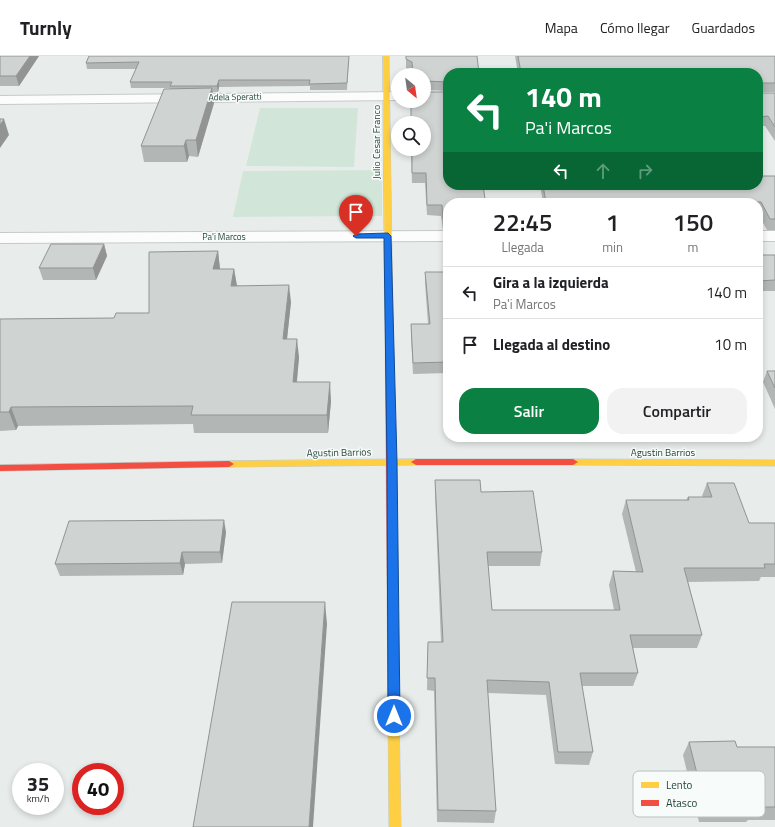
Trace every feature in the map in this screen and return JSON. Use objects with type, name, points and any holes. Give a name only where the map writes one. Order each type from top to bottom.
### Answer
[{"type":"street","name":"Julio Cesar Franco","points":[[386,56],[391,89]]},
{"type":"street","name":"Adela Speratti","points":[[0,100],[391,96]]},
{"type":"street","name":"Julio Cesar Franco","points":[[392,108],[388,236],[392,462],[395,827]]},
{"type":"street","name":"Pa'i Marcos","points":[[0,238],[443,236]]},
{"type":"street","points":[[763,236],[775,236]]},
{"type":"street","name":"Agustin Barrios","points":[[0,468],[392,462],[775,463]]},
{"type":"green space","points":[[260,108],[358,108],[354,167],[246,166]]},
{"type":"green space","points":[[382,170],[382,216],[233,217],[243,171]]},
{"type":"building","points":[[0,56],[30,56],[16,76],[0,76]]},
{"type":"building","points":[[89,56],[349,56],[347,83],[309,84],[310,80],[219,80],[217,86],[170,86],[172,82],[130,82],[139,62],[86,63]]},
{"type":"building","points":[[406,56],[477,56],[478,68],[443,68],[443,82],[431,81],[431,68],[412,68],[412,62],[406,59]]},
{"type":"building","points":[[518,56],[775,56],[775,83],[763,83],[763,68],[520,68]]},
{"type":"building","points":[[212,88],[196,140],[186,140],[184,146],[141,146],[164,89]]},
{"type":"building","points":[[431,92],[443,92],[443,190],[484,190],[485,198],[443,198],[443,219],[442,205],[427,205],[426,173],[412,173],[412,156],[431,156],[431,116],[411,116],[411,108],[431,108]]},
{"type":"building","points":[[763,93],[775,93],[775,127],[768,116],[763,116]]},
{"type":"building","points":[[0,119],[4,119],[0,125]]},
{"type":"building","points":[[763,176],[775,176],[775,219],[770,219],[763,206],[763,198],[545,198],[544,190],[763,190]]},
{"type":"building","points":[[51,244],[104,244],[93,268],[39,268]]},
{"type":"building","points":[[218,251],[213,269],[234,269],[231,286],[289,285],[283,339],[297,339],[293,382],[330,382],[327,415],[191,415],[193,406],[11,407],[9,412],[0,412],[0,319],[114,318],[116,313],[149,313],[149,252]]},
{"type":"building","points":[[763,255],[775,255],[775,280],[763,281]]},
{"type":"building","points":[[425,272],[443,272],[443,362],[413,363],[411,324],[430,324]]},
{"type":"building","points":[[767,371],[775,371],[775,388]]},
{"type":"building","points":[[435,480],[480,480],[481,492],[533,491],[542,552],[487,552],[492,610],[620,610],[613,571],[643,572],[626,500],[689,500],[688,497],[712,497],[707,483],[734,483],[749,523],[775,523],[775,564],[764,564],[765,568],[684,568],[702,635],[630,635],[638,673],[580,673],[593,752],[558,752],[549,682],[487,680],[496,811],[438,810],[435,678],[427,678],[428,642],[443,642]]},
{"type":"building","points":[[224,520],[220,552],[182,552],[180,563],[55,564],[69,521]]},
{"type":"building","points":[[232,602],[325,602],[309,827],[193,827]]},
{"type":"building","points":[[735,741],[737,747],[775,747],[775,807],[765,807],[765,771],[696,771],[689,742]]},
{"type":"traffic: slow","points":[[386,56],[389,320]]},
{"type":"traffic: slow","points":[[229,464],[416,462]]},
{"type":"traffic: slow","points":[[573,462],[775,463]]},
{"type":"traffic: slow","points":[[392,588],[395,827]]},
{"type":"traffic: jam","points":[[389,320],[392,588]]},
{"type":"traffic: jam","points":[[416,462],[573,462]]},
{"type":"traffic: jam","points":[[0,468],[229,464]]},
{"type":"route","points":[[356,236],[388,236],[394,716]]}]
